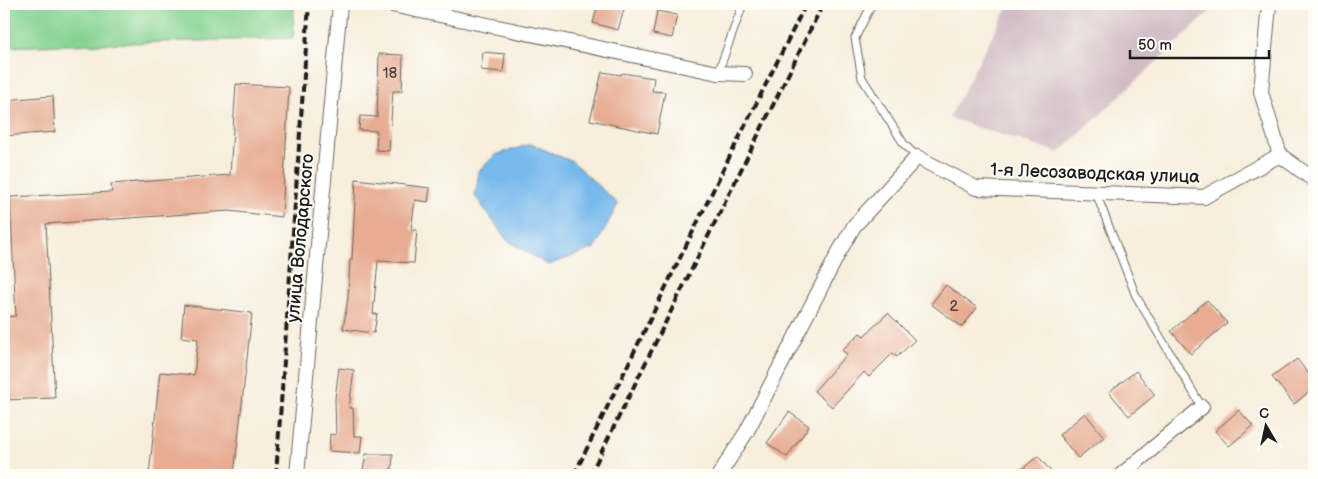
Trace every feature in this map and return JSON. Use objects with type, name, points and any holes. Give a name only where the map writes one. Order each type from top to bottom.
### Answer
[{"type":"street","name":"улица Володарского","points":[[297,475],[340,4]]},
{"type":"street","points":[[387,4],[718,73],[745,74]]},
{"type":"street","points":[[1269,4],[1261,92],[1280,155],[1314,180]]},
{"type":"street","name":"1-я Лесозаводская улица","points":[[917,157],[976,188],[1204,197],[1280,155]]},
{"type":"street","points":[[719,475],[747,430],[854,226],[917,157]]},
{"type":"street","points":[[1121,475],[1202,407]]},
{"type":"lane","points":[[718,73],[743,4]]},
{"type":"lane","points":[[872,4],[855,38],[862,78],[904,144],[917,157]]},
{"type":"lane","points":[[1096,192],[1136,296],[1202,407]]},
{"type":"shaded area","points":[[1009,4],[1218,4],[1059,153],[949,118]]},
{"type":"green space","points":[[4,4],[294,4],[293,38],[4,47]]},
{"type":"water","points":[[531,144],[573,162],[618,204],[595,248],[548,265],[507,240],[475,196],[479,171],[495,155]]},
{"type":"building","points":[[598,4],[624,9],[618,30],[593,23]]},
{"type":"building","points":[[657,11],[677,15],[672,38],[653,34]]},
{"type":"building","points":[[483,52],[505,54],[503,72],[481,70]]},
{"type":"building","points":[[379,54],[403,55],[402,91],[393,91],[389,151],[376,150],[377,131],[359,130],[360,116],[377,117]]},
{"type":"building","points":[[602,72],[654,78],[652,91],[665,92],[657,134],[590,120]]},
{"type":"building","points":[[236,84],[289,87],[282,217],[229,211],[46,224],[55,398],[4,400],[4,317],[16,316],[10,197],[112,192],[111,184],[230,175]]},
{"type":"building","points":[[53,96],[55,132],[4,136],[4,100]]},
{"type":"building","points":[[356,179],[430,188],[428,202],[415,200],[411,230],[417,230],[414,263],[378,261],[373,314],[377,314],[374,333],[343,329],[348,298],[350,260],[352,260]]},
{"type":"building","points":[[946,285],[977,308],[962,327],[931,304]]},
{"type":"building","points":[[1207,300],[1227,323],[1191,354],[1171,331]]},
{"type":"building","points":[[184,305],[252,313],[234,475],[149,475],[160,372],[194,375],[198,339],[181,337]]},
{"type":"building","points":[[888,313],[915,340],[897,357],[893,353],[869,377],[864,372],[832,407],[814,391],[847,354],[842,350],[860,333],[864,336]]},
{"type":"building","points":[[1297,359],[1314,381],[1314,388],[1294,404],[1272,377]]},
{"type":"building","points":[[339,368],[354,370],[349,408],[353,408],[354,436],[362,436],[360,453],[329,451],[330,434],[336,435],[335,398]]},
{"type":"building","points":[[1136,371],[1155,395],[1129,416],[1109,392]]},
{"type":"building","points":[[1239,410],[1253,426],[1229,446],[1215,431]]},
{"type":"building","points":[[789,412],[809,426],[787,457],[767,443]]},
{"type":"building","points":[[1085,413],[1104,437],[1078,458],[1059,435]]},
{"type":"building","points":[[366,454],[393,454],[392,469],[390,469],[389,475],[362,475]]},
{"type":"building","points":[[1038,456],[1054,475],[1015,475]]},
{"type":"railway","points":[[276,475],[309,4]]},
{"type":"railway","points":[[574,475],[806,4]]},
{"type":"railway","points":[[590,475],[823,4]]}]
